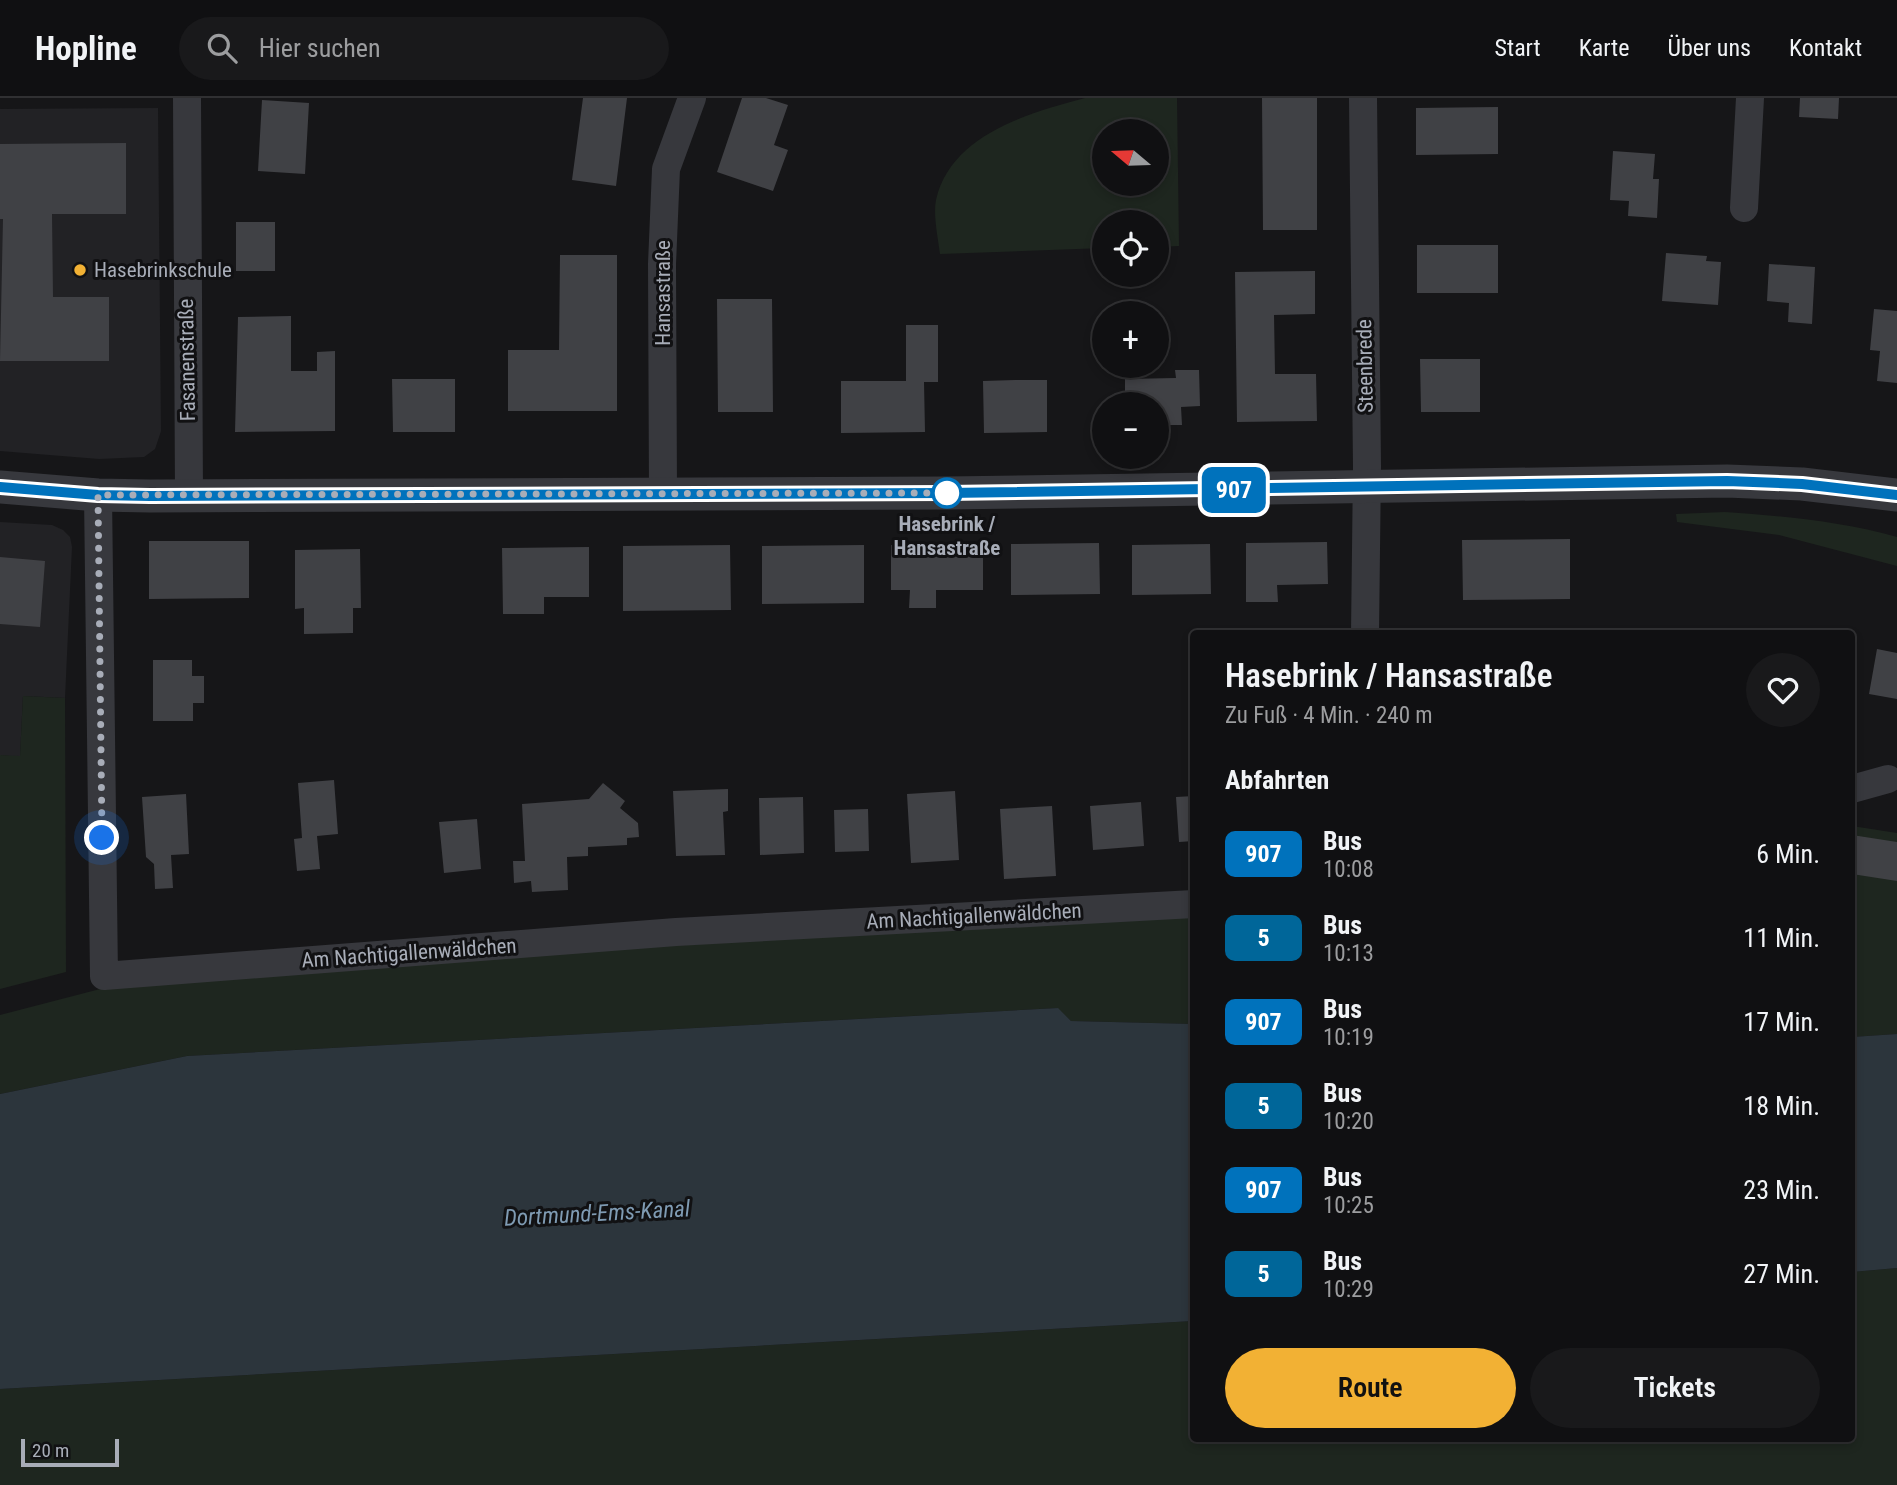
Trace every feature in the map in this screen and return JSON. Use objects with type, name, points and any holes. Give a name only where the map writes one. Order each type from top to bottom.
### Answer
[{"type":"street","name":"Fasanenstraße","points":[[187,98],[189,495]]},
{"type":"street","name":"Hansastraße","points":[[663,494],[662,264],[666,169],[692,98]]},
{"type":"street","name":"Steenbrede","points":[[1363,98],[1365,630]]},
{"type":"street","points":[[1744,208],[1750,98]]},
{"type":"street","points":[[0,487],[98,495],[663,494],[1366,488],[1727,481],[1815,485],[1897,495]]},
{"type":"street","name":"Am Nachtigallenwäldchen","points":[[98,495],[104,976],[676,932],[1190,904]]},
{"type":"street","points":[[1855,788],[1888,779]]},
{"type":"shaded area","points":[[1085,98],[1177,98],[1179,246],[1169,246],[1169,210],[1092,210],[1092,248],[940,254],[935,206],[944,177],[958,158],[975,143],[1017,119]]},
{"type":"shaded area","name":"Hasebrinkschule","points":[[158,108],[161,431],[155,449],[144,457],[99,459],[0,451],[0,109]]},
{"type":"shaded area","points":[[1725,512],[1833,523],[1897,537],[1897,566],[1779,535],[1677,522],[1676,514]]},
{"type":"shaded area","points":[[0,522],[52,525],[70,537],[72,547],[65,698],[23,696],[20,757],[0,755]]},
{"type":"shaded area","points":[[23,696],[65,698],[66,972],[0,989],[0,755],[20,756]]},
{"type":"shaded area","points":[[1855,826],[1897,833],[1897,1034],[1855,1037]]},
{"type":"shaded area","points":[[1190,915],[1190,1024],[1071,1021],[1057,1008],[187,1056],[0,1094],[0,1015],[104,988],[678,944]]},
{"type":"shaded area","points":[[1897,1268],[1897,1485],[0,1485],[0,1389],[1190,1321],[1190,1442],[1855,1442],[1855,1272]]},
{"type":"water","name":"Dortmund-Ems-Kanal","points":[[1058,1008],[1071,1021],[1190,1024],[1190,1321],[0,1389],[0,1094],[187,1056]]},
{"type":"water","points":[[1897,1034],[1897,1268],[1855,1272],[1855,1037]]},
{"type":"building","points":[[583,98],[627,98],[616,186],[572,180]]},
{"type":"building","points":[[742,98],[766,98],[788,105],[774,145],[788,150],[773,191],[717,172]]},
{"type":"building","points":[[1262,98],[1317,98],[1317,230],[1263,230]]},
{"type":"building","points":[[1800,98],[1839,98],[1838,119],[1799,117]]},
{"type":"building","points":[[262,100],[309,103],[305,174],[258,171]]},
{"type":"building","points":[[1498,107],[1498,154],[1416,155],[1416,108]]},
{"type":"building","points":[[126,143],[126,214],[52,214],[53,297],[109,297],[109,361],[0,361],[3,219],[0,219],[0,144]]},
{"type":"building","points":[[1613,151],[1655,154],[1653,179],[1659,179],[1657,218],[1628,216],[1629,201],[1610,200]]},
{"type":"building","points":[[236,222],[275,222],[275,271],[236,271]]},
{"type":"building","points":[[1417,245],[1498,245],[1498,293],[1417,293]]},
{"type":"building","points":[[1666,253],[1707,256],[1706,261],[1721,262],[1718,305],[1662,301]]},
{"type":"building","points":[[560,255],[617,255],[617,411],[508,411],[508,350],[559,350]]},
{"type":"building","points":[[1769,264],[1815,267],[1812,324],[1788,322],[1789,303],[1767,301]]},
{"type":"building","points":[[1315,271],[1315,314],[1274,315],[1275,374],[1316,374],[1317,421],[1237,422],[1235,272]]},
{"type":"building","points":[[717,299],[772,299],[773,412],[718,412]]},
{"type":"building","points":[[1874,309],[1897,311],[1897,383],[1877,381],[1880,351],[1870,350]]},
{"type":"building","points":[[291,316],[291,371],[317,371],[317,352],[335,351],[335,431],[235,432],[238,317]]},
{"type":"building","points":[[906,325],[938,325],[938,382],[924,382],[925,432],[841,433],[841,381],[906,381]]},
{"type":"building","points":[[1420,359],[1480,359],[1480,412],[1421,412]]},
{"type":"building","points":[[1175,370],[1199,370],[1200,406],[1181,407],[1182,425],[1169,425],[1169,392],[1125,392],[1125,379],[1176,378]]},
{"type":"building","points":[[392,379],[455,379],[455,432],[393,432]]},
{"type":"building","points":[[1047,380],[1047,432],[984,433],[983,381]]},
{"type":"building","points":[[1570,539],[1570,599],[1463,600],[1462,540]]},
{"type":"building","points":[[149,541],[249,541],[249,598],[149,599]]},
{"type":"building","points":[[1327,542],[1328,584],[1277,585],[1278,602],[1246,602],[1246,543]]},
{"type":"building","points":[[1099,543],[1100,594],[1011,595],[1011,544]]},
{"type":"building","points":[[1210,544],[1211,594],[1132,595],[1132,545]]},
{"type":"building","points":[[730,545],[731,610],[623,611],[623,546]]},
{"type":"building","points":[[864,545],[864,603],[762,604],[762,546]]},
{"type":"building","points":[[891,545],[983,546],[983,590],[936,590],[936,608],[909,608],[910,590],[891,590]]},
{"type":"building","points":[[589,547],[589,597],[544,597],[544,614],[503,614],[502,548]]},
{"type":"building","points":[[360,549],[361,608],[353,608],[353,633],[304,634],[304,608],[295,609],[295,550]]},
{"type":"building","points":[[0,557],[45,561],[40,627],[0,624]]},
{"type":"building","points":[[1877,649],[1897,653],[1897,699],[1869,694]]},
{"type":"building","points":[[153,660],[192,660],[192,676],[204,676],[204,703],[193,703],[193,721],[153,721]]},
{"type":"building","points":[[334,780],[338,834],[317,836],[320,869],[297,871],[294,839],[302,838],[298,783]]},
{"type":"building","points":[[603,783],[625,801],[620,808],[638,823],[639,837],[627,838],[627,845],[588,847],[588,856],[567,857],[568,890],[532,892],[531,881],[514,883],[513,861],[525,861],[522,804],[589,799]]},
{"type":"building","points":[[728,789],[728,811],[723,812],[725,855],[676,856],[673,791]]},
{"type":"building","points":[[955,791],[959,860],[911,863],[907,794]]},
{"type":"building","points":[[186,794],[189,854],[171,855],[173,888],[155,889],[154,864],[146,857],[142,797]]},
{"type":"building","points":[[1190,796],[1190,841],[1179,842],[1176,797]]},
{"type":"building","points":[[803,797],[804,853],[760,855],[759,798]]},
{"type":"building","points":[[1141,802],[1144,846],[1093,850],[1090,806]]},
{"type":"building","points":[[1052,806],[1056,876],[1004,879],[1000,809]]},
{"type":"building","points":[[868,809],[869,851],[835,852],[834,810]]},
{"type":"building","points":[[477,819],[481,869],[444,873],[439,822]]},
{"type":"building","points":[[1855,835],[1897,842],[1897,881],[1855,874]]},
{"type":"bus line","name":"907","points":[[0,487],[98,495],[150,496],[947,493],[1727,481],[1867,489],[1897,495]]},
{"type":"place","name":"Hasebrinkschule","points":[[80,270]]},
{"type":"place","name":"Hasebrink / Hansastraße","points":[[947,493]]},
{"type":"route","points":[[102,838],[98,495],[947,493]]}]
